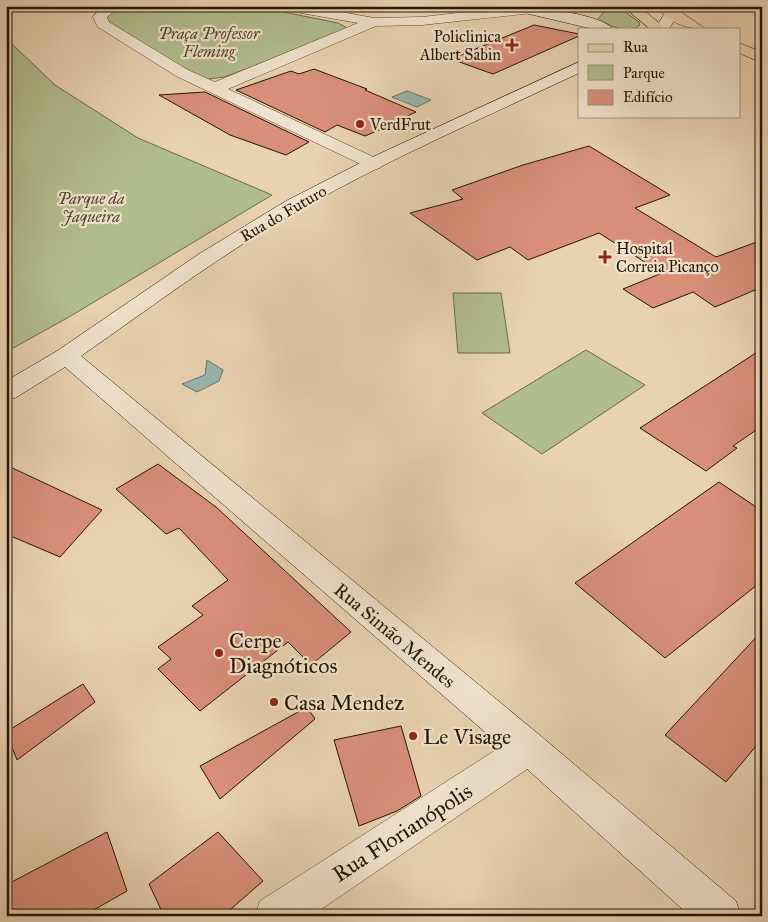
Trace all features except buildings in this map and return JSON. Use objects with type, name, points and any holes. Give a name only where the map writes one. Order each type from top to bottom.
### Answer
[{"type":"main road","points":[[630,6],[659,28]]},
{"type":"main road","points":[[667,10],[697,28]]},
{"type":"main road","points":[[740,48],[762,58]]},
{"type":"street","points":[[114,6],[104,11],[100,17],[103,24],[154,57],[373,164]]},
{"type":"street","points":[[284,6],[374,22],[422,22],[560,6]]},
{"type":"street","points":[[530,10],[592,23],[604,28]]},
{"type":"street","points":[[660,28],[667,10]]},
{"type":"street","points":[[215,88],[374,22]]},
{"type":"street","name":"Rua do Futuro","points":[[6,392],[66,356],[223,249],[293,205],[373,164],[578,67]]},
{"type":"street","name":"Rua Simão Mendes","points":[[66,356],[529,748],[722,916]]},
{"type":"street","name":"Rua Florianópolis","points":[[275,916],[529,748]]},
{"type":"green space","name":"Praça Professor Fleming","points":[[128,6],[254,6],[338,23],[347,28],[290,53],[224,77],[209,79],[195,76],[109,22],[107,18],[111,13]]},
{"type":"green space","points":[[609,6],[617,6],[639,22],[640,25],[635,28],[620,28],[597,20]]},
{"type":"green space","name":"Parque da Jaqueira","points":[[6,43],[12,44],[55,85],[138,138],[272,195],[69,317],[6,352]]},
{"type":"green space","points":[[453,293],[501,293],[510,353],[458,353]]},
{"type":"green space","points":[[586,350],[645,385],[542,454],[482,413]]},
{"type":"water","points":[[407,91],[431,100],[417,107],[392,97]]},
{"type":"water","points":[[207,360],[223,370],[219,381],[197,392],[182,384],[205,375]]},
{"type":"place","name":"Policlinica Albert Sabin","points":[[512,45]]},
{"type":"place","name":"VerdFrut","points":[[360,124]]},
{"type":"place","name":"Hospital Correia Picanço","points":[[605,257]]},
{"type":"place","name":"Cerpe Diagnóticos","points":[[219,653]]},
{"type":"place","name":"Casa Mendez","points":[[274,702]]},
{"type":"place","name":"Le Visage","points":[[413,736]]}]
